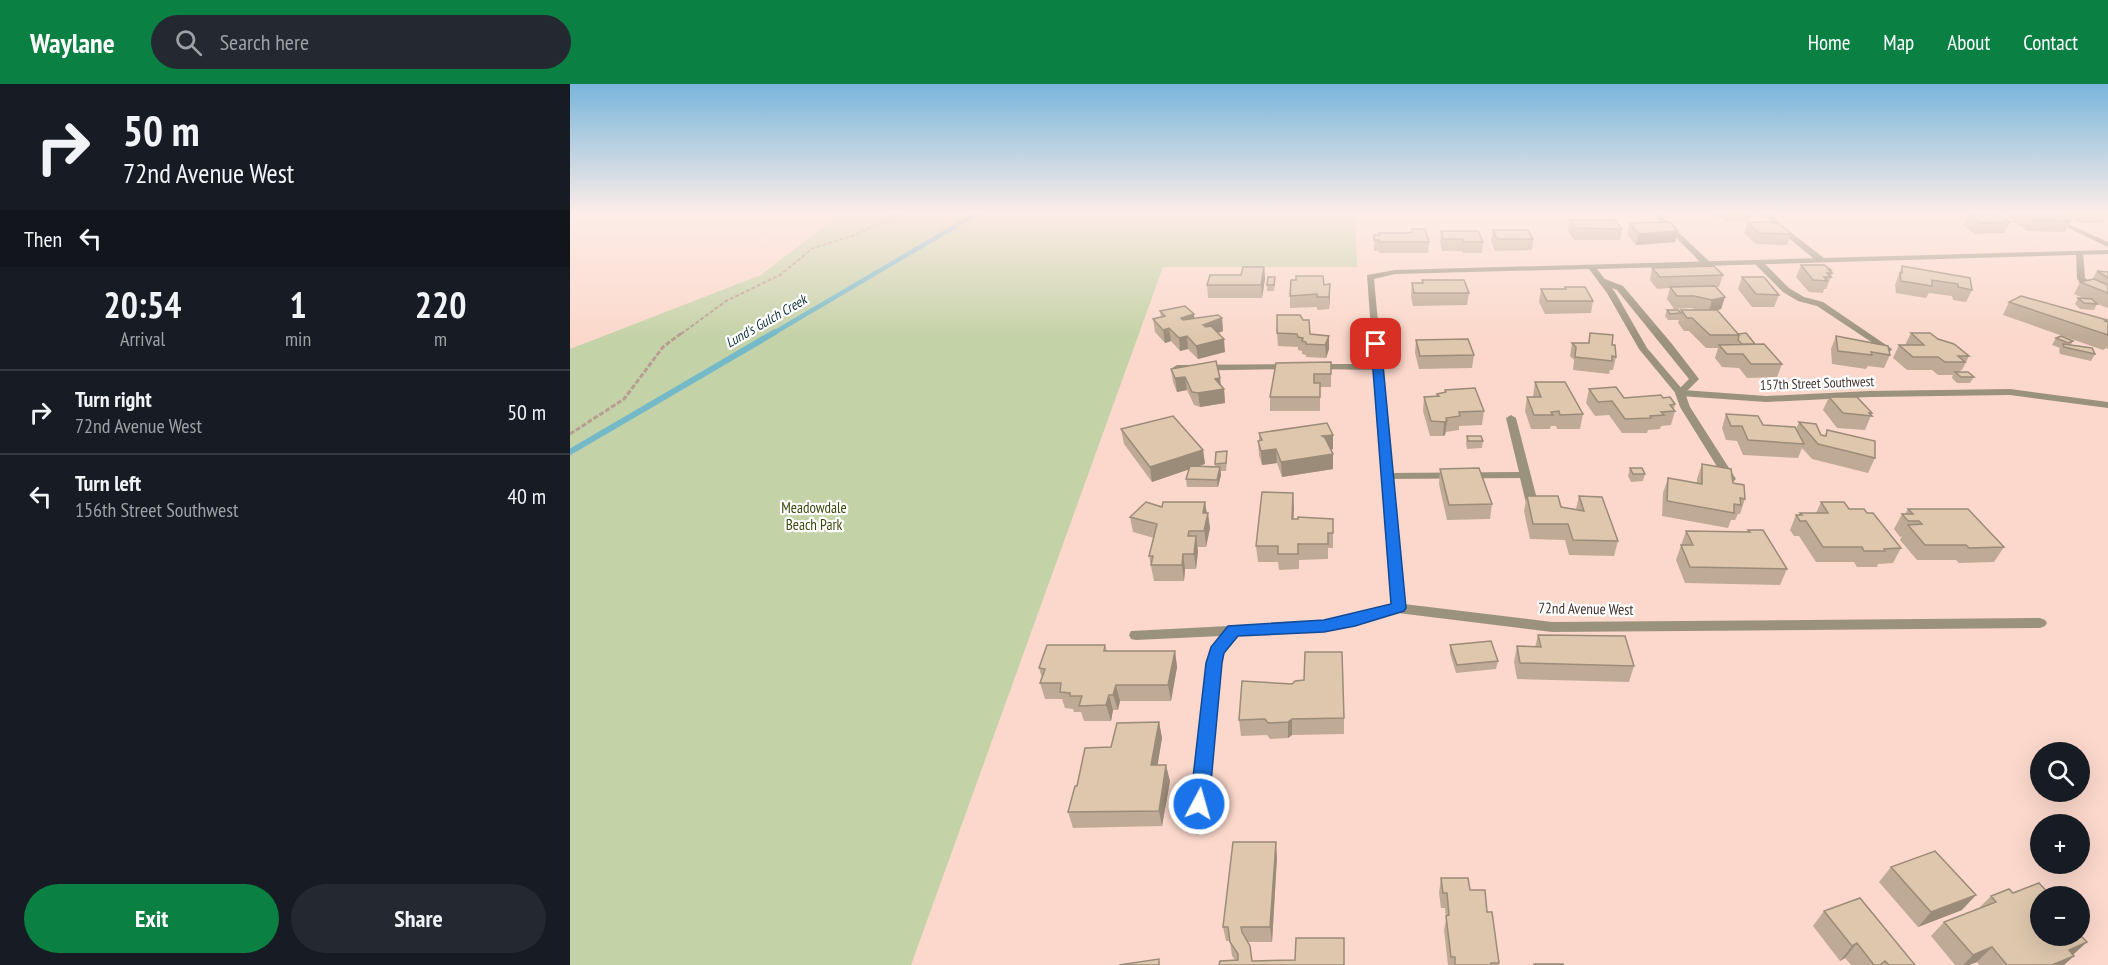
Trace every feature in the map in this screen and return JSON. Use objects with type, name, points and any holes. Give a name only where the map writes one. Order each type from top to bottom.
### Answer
[{"type":"street","points":[[1698,255],[1707,264]]},
{"type":"street","points":[[1815,255],[1821,260]]},
{"type":"street","points":[[1398,608],[1370,278],[1395,272],[2001,255]]},
{"type":"street","points":[[2079,255],[2081,279],[2094,289]]},
{"type":"street","points":[[1758,262],[1786,290],[1820,304],[1888,349]]},
{"type":"street","points":[[1592,267],[1643,349],[1680,393],[1685,407],[1732,482]]},
{"type":"street","points":[[1602,280],[1620,288],[1694,379],[1680,393]]},
{"type":"street","points":[[1177,368],[1295,367]]},
{"type":"street","points":[[1307,367],[1378,367]]},
{"type":"street","name":"157th Street Southwest","points":[[1680,393],[1766,399],[1869,394],[2010,392],[2108,405]]},
{"type":"street","points":[[1511,418],[1532,503]]},
{"type":"street","points":[[1387,476],[1524,475]]},
{"type":"street","name":"72nd Avenue West","points":[[1136,635],[1324,626],[1398,608],[1552,627],[2040,624]]},
{"type":"street","points":[[1197,827],[1216,652],[1233,630]]},
{"type":"path","points":[[570,434],[624,399],[663,347],[726,301],[780,275],[805,255]]},
{"type":"green space","name":"Meadowdale Beach Park","points":[[787,255],[1357,255],[1357,267],[1163,267],[911,965],[570,965],[570,349],[761,275]]},
{"type":"building","points":[[1801,265],[1824,265],[1831,270],[1829,270],[1832,273],[1827,273],[1831,277],[1824,277],[1827,281],[1813,280]]},
{"type":"building","points":[[1714,266],[1723,275],[1660,277],[1652,268]]},
{"type":"building","points":[[1902,266],[1970,278],[1972,290],[1958,287],[1958,284],[1932,280],[1932,286],[1901,281]]},
{"type":"building","points":[[1243,267],[1264,267],[1261,285],[1207,285],[1210,275],[1241,275]]},
{"type":"building","points":[[2097,271],[2108,272],[2108,278]]},
{"type":"building","points":[[1296,276],[1323,276],[1324,285],[1330,284],[1329,297],[1317,297],[1317,294],[1290,296],[1291,280],[1296,280]]},
{"type":"building","points":[[1268,277],[1275,277],[1274,285],[1267,285]]},
{"type":"building","points":[[1742,277],[1764,277],[1779,295],[1756,294]]},
{"type":"building","points":[[2094,279],[2108,285],[2108,293],[2080,282]]},
{"type":"building","points":[[1422,280],[1464,280],[1469,293],[1414,293],[1412,283],[1423,283]]},
{"type":"building","points":[[1715,286],[1725,297],[1712,300],[1694,296],[1677,296],[1670,287]]},
{"type":"building","points":[[1565,287],[1585,287],[1593,301],[1547,301],[1541,289],[1566,289]]},
{"type":"building","points":[[2021,296],[2107,320],[2105,321],[2108,322],[2108,335],[2009,302]]},
{"type":"building","points":[[2078,298],[2092,299],[2097,304],[2084,303]]},
{"type":"building","points":[[1185,306],[1194,314],[1181,318],[1183,320],[1218,315],[1222,318],[1203,325],[1211,326],[1224,339],[1196,346],[1187,336],[1179,338],[1169,328],[1163,330],[1153,319],[1165,316],[1160,311]]},
{"type":"building","points":[[1667,310],[1678,310],[1681,313],[1670,314]]},
{"type":"building","points":[[1681,310],[1717,310],[1739,335],[1710,335],[1692,318],[1687,318]]},
{"type":"building","points":[[1277,315],[1300,315],[1303,320],[1309,320],[1310,334],[1329,336],[1325,345],[1306,344],[1297,334],[1277,333]]},
{"type":"building","points":[[1590,333],[1613,335],[1612,345],[1615,345],[1616,357],[1612,356],[1612,361],[1575,357],[1576,347],[1572,343],[1589,343]]},
{"type":"building","points":[[1746,333],[1755,344],[1742,344],[1738,340],[1738,334]]},
{"type":"building","points":[[1911,333],[1930,333],[1938,339],[1954,344],[1969,356],[1958,356],[1965,362],[1945,362],[1938,357],[1913,357],[1899,345],[1924,345]]},
{"type":"building","points":[[1836,336],[1888,346],[1890,355],[1838,351]]},
{"type":"building","points":[[2061,336],[2073,341],[2068,343],[2056,338]]},
{"type":"building","points":[[1468,339],[1474,355],[1420,356],[1416,340]]},
{"type":"building","points":[[1764,344],[1782,364],[1751,364],[1743,354],[1727,354],[1719,345]]},
{"type":"building","points":[[2063,344],[2092,348],[2095,354],[2064,347]]},
{"type":"building","points":[[1216,361],[1220,378],[1215,379],[1224,389],[1192,392],[1185,377],[1175,378],[1171,369]]},
{"type":"building","points":[[1331,362],[1331,374],[1314,374],[1314,383],[1320,383],[1320,397],[1270,397],[1276,363]]},
{"type":"building","points":[[1955,372],[1968,372],[1974,377],[1961,377]]},
{"type":"building","points":[[1535,382],[1565,382],[1583,414],[1560,415],[1559,411],[1551,412],[1553,415],[1534,415],[1527,397],[1541,397]]},
{"type":"building","points":[[1616,387],[1624,398],[1661,395],[1663,398],[1670,397],[1675,404],[1670,405],[1675,411],[1661,412],[1664,415],[1650,416],[1651,418],[1625,419],[1612,401],[1598,402],[1589,389]]},
{"type":"building","points":[[1475,388],[1484,411],[1459,412],[1460,416],[1446,418],[1447,421],[1444,422],[1431,421],[1424,397],[1439,396],[1437,394],[1446,392],[1445,390]]},
{"type":"building","points":[[1829,397],[1857,397],[1872,413],[1869,413],[1872,416],[1843,413]]},
{"type":"building","points":[[1726,414],[1758,416],[1763,425],[1795,427],[1804,444],[1748,440],[1742,426],[1731,426]]},
{"type":"building","points":[[1173,416],[1203,450],[1150,467],[1121,429]]},
{"type":"building","points":[[1799,422],[1816,424],[1821,435],[1826,436],[1827,430],[1875,441],[1875,458],[1818,444]]},
{"type":"building","points":[[1327,423],[1333,435],[1322,436],[1333,454],[1281,462],[1276,449],[1261,451],[1258,441],[1262,440],[1259,433]]},
{"type":"building","points":[[1467,436],[1481,436],[1483,441],[1468,441]]},
{"type":"building","points":[[1227,451],[1226,463],[1215,464],[1216,452]]},
{"type":"building","points":[[1702,464],[1731,469],[1733,483],[1744,485],[1745,499],[1740,498],[1741,505],[1734,504],[1734,513],[1667,501],[1668,478],[1702,484]]},
{"type":"building","points":[[1190,466],[1220,467],[1217,480],[1186,479]]},
{"type":"building","points":[[1479,468],[1492,504],[1449,505],[1440,469]]},
{"type":"building","points":[[1630,468],[1642,468],[1645,474],[1633,474]]},
{"type":"building","points":[[1262,492],[1293,493],[1292,519],[1298,519],[1298,517],[1333,519],[1333,533],[1328,533],[1328,544],[1298,544],[1298,554],[1278,554],[1278,546],[1256,546]]},
{"type":"building","points":[[1527,496],[1558,496],[1561,507],[1584,511],[1579,496],[1602,497],[1618,541],[1573,540],[1568,524],[1533,524]]},
{"type":"building","points":[[1146,502],[1162,507],[1163,502],[1205,502],[1203,513],[1208,513],[1204,531],[1189,531],[1188,536],[1196,536],[1194,554],[1183,554],[1182,565],[1151,565],[1153,556],[1149,556],[1157,524],[1130,517]]},
{"type":"building","points":[[1821,502],[1844,502],[1849,509],[1864,509],[1867,513],[1873,513],[1901,548],[1864,551],[1862,547],[1823,547],[1806,521],[1800,521],[1796,515],[1828,513]]},
{"type":"building","points":[[1908,509],[1968,509],[2004,547],[1969,548],[1966,545],[1925,545],[1908,525],[1922,524],[1919,521],[1908,521],[1902,514],[1913,514]]},
{"type":"building","points":[[1748,530],[1763,530],[1787,569],[1690,567],[1681,545],[1693,545],[1686,531],[1750,532]]},
{"type":"building","points":[[1538,635],[1625,636],[1634,666],[1520,663],[1517,646],[1541,647]]},
{"type":"building","points":[[1491,641],[1498,661],[1457,665],[1450,645]]},
{"type":"building","points":[[1047,645],[1105,645],[1104,651],[1175,651],[1168,685],[1116,685],[1106,705],[1079,706],[1082,696],[1070,696],[1070,693],[1060,692],[1061,683],[1040,683],[1045,669],[1039,668]]},
{"type":"building","points":[[1305,652],[1342,652],[1344,718],[1292,719],[1288,722],[1268,723],[1265,719],[1239,720],[1242,681],[1292,684],[1295,681],[1304,680]]},
{"type":"building","points":[[1159,722],[1151,765],[1166,765],[1159,811],[1068,812],[1075,786],[1077,786],[1085,748],[1111,747],[1117,723]]},
{"type":"building","points":[[1233,842],[1276,842],[1270,927],[1241,927],[1250,946],[1252,961],[1295,960],[1296,938],[1344,938],[1344,965],[1219,965],[1220,961],[1238,960],[1238,954],[1230,942],[1228,927],[1223,927]]},
{"type":"building","points":[[1935,851],[1976,895],[1931,912],[1891,867]]},
{"type":"building","points":[[1441,878],[1468,878],[1470,890],[1485,890],[1487,912],[1492,912],[1499,963],[1455,965],[1455,957],[1451,957],[1446,916],[1449,915],[1447,893],[1443,893]]},
{"type":"building","points":[[2030,886],[2030,946],[2078,946],[2069,950],[2074,956],[2052,965],[2007,965],[1992,947],[1973,955],[1944,922],[1996,902],[1991,896],[2009,889],[2013,893]]},
{"type":"building","points":[[1860,898],[1915,965],[1889,965],[1885,961],[1880,965],[1874,965],[1857,943],[1852,946],[1824,911]]},
{"type":"building","points":[[1159,959],[1159,965],[1119,965]]},
{"type":"building","points":[[1563,964],[1563,965],[1534,965]]},
{"type":"waterway","name":"Lund's Gulch Creek","points":[[772,334],[906,255]]},
{"type":"waterway","name":"Lund's Gulch Creek","points":[[570,452],[775,332]]},
{"type":"route","points":[[1199,804],[1216,652],[1233,630],[1324,626],[1398,608],[1376,344]]}]
